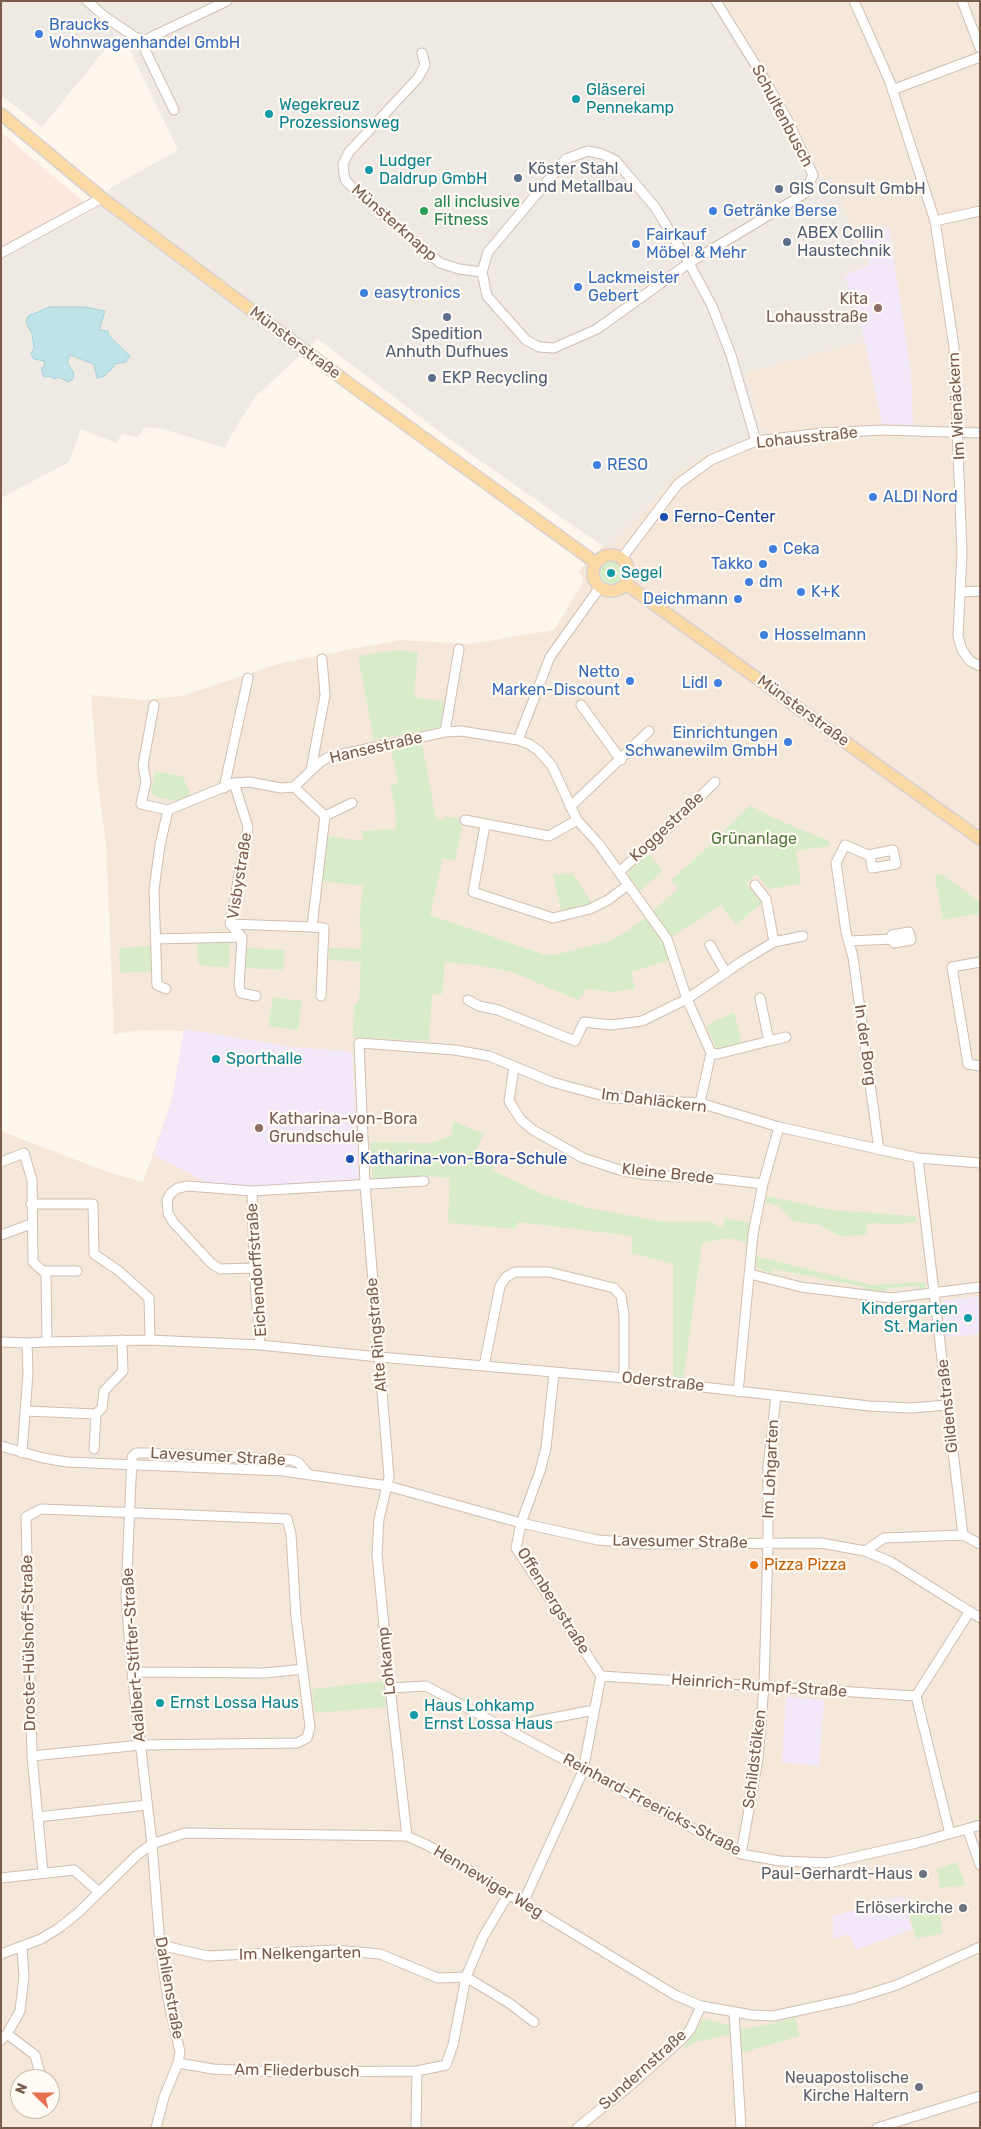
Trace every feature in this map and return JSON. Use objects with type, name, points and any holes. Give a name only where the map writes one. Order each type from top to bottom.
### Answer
[{"type":"main road","name":"Münsterstraße","points":[[1,114],[102,198],[351,385],[596,563]]},
{"type":"main road","points":[[608,555],[622,558],[629,570],[626,584],[614,591],[600,588],[593,576],[596,563],[608,555]]},
{"type":"main road","name":"Münsterstraße","points":[[626,584],[980,839]]},
{"type":"street","points":[[87,1],[111,21],[135,37],[145,40],[226,1]]},
{"type":"street","name":"Schultenbusch","points":[[690,263],[804,194],[814,175],[788,121],[765,80],[716,1]]},
{"type":"street","name":"Im Wienäckern","points":[[854,1],[892,90],[935,221],[953,330],[962,553],[958,636],[962,650],[970,661],[980,666]]},
{"type":"street","points":[[962,1],[980,48]]},
{"type":"street","points":[[145,40],[146,52],[174,110]]},
{"type":"street","name":"Münsterknapp","points":[[422,53],[424,65],[418,78],[349,152],[343,164],[344,175],[346,181],[440,263],[459,270],[482,272]]},
{"type":"street","points":[[892,90],[980,57]]},
{"type":"street","points":[[690,263],[597,329],[554,348],[539,347],[526,340],[487,296],[482,272],[488,252],[566,159],[588,151],[602,154],[614,160],[654,207],[690,263],[712,306],[731,355],[756,441]]},
{"type":"street","points":[[1,253],[102,198]]},
{"type":"street","points":[[935,221],[980,211]]},
{"type":"street","name":"Lohausstraße","points":[[622,558],[678,484],[711,460],[756,441],[822,433],[898,430],[980,433]]},
{"type":"street","points":[[518,740],[550,656],[600,588]]},
{"type":"street","points":[[960,592],[980,591]]},
{"type":"street","name":"Hansestraße","points":[[445,732],[459,649]]},
{"type":"street","name":"Hansestraße","points":[[311,770],[325,696],[322,659]]},
{"type":"street","points":[[224,788],[248,678]]},
{"type":"street","points":[[154,705],[143,766],[146,782],[141,804],[168,810],[234,783],[249,782],[281,788],[294,787],[326,816]]},
{"type":"street","points":[[581,705],[621,760]]},
{"type":"street","points":[[570,807],[649,731]]},
{"type":"street","name":"Hansestraße","points":[[294,787],[328,757],[445,732],[461,732],[518,740]]},
{"type":"street","name":"Koggestraße","points":[[518,740],[529,744],[545,757],[552,766],[577,820],[598,843],[659,926],[667,939],[687,999],[711,1053]]},
{"type":"street","name":"Koggestraße","points":[[619,872],[666,830],[715,782]]},
{"type":"street","name":"Visbystraße","points":[[234,783],[248,827],[230,924],[242,937],[239,985],[241,993],[256,996]]},
{"type":"street","points":[[326,816],[352,803]]},
{"type":"street","points":[[166,989],[157,985],[154,890],[160,845],[168,810]]},
{"type":"street","points":[[312,927],[326,816]]},
{"type":"street","points":[[465,820],[549,836],[577,820]]},
{"type":"street","points":[[485,825],[473,892],[553,918],[590,909],[608,900],[628,885]]},
{"type":"street","name":"In der Borg","points":[[870,855],[846,844],[836,863],[853,956],[879,1150]]},
{"type":"street","points":[[755,885],[766,899],[774,942]]},
{"type":"street","points":[[230,924],[324,928],[321,996]]},
{"type":"street","points":[[468,1000],[479,1006],[498,1010],[575,1040],[584,1022],[612,1025],[642,1021],[687,999],[774,942],[803,936]]},
{"type":"street","name":"Visbystraße","points":[[155,939],[242,937]]},
{"type":"street","points":[[849,941],[893,939]]},
{"type":"street","points":[[710,945],[726,973]]},
{"type":"street","points":[[980,962],[952,967],[968,1064],[980,1066]]},
{"type":"street","points":[[760,998],[769,1041]]},
{"type":"street","points":[[700,1103],[711,1053],[718,1054],[786,1037]]},
{"type":"street","name":"Im Dahläckern","points":[[359,1043],[455,1050],[489,1056],[552,1082],[611,1098],[700,1103],[779,1127],[879,1150],[918,1158],[980,1163]]},
{"type":"street","name":"Alte Ringstraße","points":[[359,1043],[365,1184],[388,1486]]},
{"type":"street","name":"Kleine Brede","points":[[514,1067],[509,1101],[522,1120],[533,1130],[583,1158],[623,1171],[648,1175],[721,1179],[763,1184]]},
{"type":"street","points":[[738,1392],[753,1234],[763,1184],[779,1127]]},
{"type":"street","points":[[1,1162],[24,1153],[32,1180],[31,1224],[33,1262],[44,1270],[46,1274],[47,1342]]},
{"type":"street","name":"Gildenstraße","points":[[918,1158],[963,1535]]},
{"type":"street","points":[[365,1184],[424,1181]]},
{"type":"street","name":"Eichendorffstraße","points":[[365,1184],[252,1191],[254,1268],[260,1344],[379,1357]]},
{"type":"street","points":[[252,1191],[188,1186],[178,1188],[171,1193],[167,1200],[168,1213],[173,1222],[211,1263],[220,1269],[254,1268]]},
{"type":"street","points":[[31,1204],[93,1204],[94,1254],[119,1271],[149,1298],[150,1340]]},
{"type":"street","points":[[1,1235],[31,1224]]},
{"type":"street","points":[[44,1270],[77,1271]]},
{"type":"street","points":[[484,1366],[500,1286],[506,1277],[515,1272],[549,1272],[614,1288],[621,1296],[624,1316],[624,1378]]},
{"type":"street","points":[[750,1274],[801,1287],[892,1298],[980,1287]]},
{"type":"street","points":[[94,1449],[96,1414],[102,1408],[104,1391],[123,1371],[122,1340]]},
{"type":"street","points":[[1,1342],[150,1340],[260,1344]]},
{"type":"street","points":[[22,1453],[28,1373],[27,1343]]},
{"type":"street","name":"Oderstraße","points":[[379,1357],[624,1378],[776,1396],[911,1408],[947,1405]]},
{"type":"street","name":"Offenbergstraße","points":[[554,1373],[546,1448],[540,1471],[521,1523],[516,1548],[601,1676]]},
{"type":"street","name":"Im Lohgarten","points":[[768,1543],[768,1470],[776,1396]]},
{"type":"street","points":[[26,1411],[96,1414]]},
{"type":"street","name":"Lavesumer Straße","points":[[1,1446],[22,1453],[67,1462],[283,1472],[388,1486],[521,1523],[598,1540],[646,1544],[821,1543],[865,1551],[891,1562],[980,1618]]},
{"type":"street","name":"Lavesumer Straße","points":[[131,1465],[132,1457],[136,1453],[204,1455],[292,1460],[299,1463],[308,1474]]},
{"type":"street","name":"Adalbert-Stifter-Straße","points":[[131,1465],[126,1596],[132,1672],[152,1844]]},
{"type":"street","name":"Lohkamp","points":[[388,1486],[379,1519],[377,1554],[407,1836]]},
{"type":"street","name":"Droste-Hülshoff-Straße","points":[[43,1872],[32,1756],[26,1517],[41,1509],[128,1513]]},
{"type":"street","points":[[32,1756],[140,1745],[301,1742],[307,1738],[310,1727],[296,1617],[291,1534],[287,1519],[128,1513]]},
{"type":"street","points":[[865,1551],[884,1538],[963,1535],[980,1544]]},
{"type":"street","name":"Schildstölken","points":[[741,1854],[758,1759],[764,1686],[768,1543]]},
{"type":"street","points":[[950,1834],[916,1696],[970,1611]]},
{"type":"street","points":[[132,1672],[265,1673],[303,1669]]},
{"type":"street","points":[[523,1903],[583,1771],[601,1676]]},
{"type":"street","name":"Heinrich-Rumpf-Straße","points":[[601,1676],[916,1696]]},
{"type":"street","name":"Reinhard-Freericks-Straße","points":[[390,1688],[426,1686],[741,1854],[780,1861],[828,1863],[968,1830],[980,1825]]},
{"type":"street","points":[[506,1727],[594,1710]]},
{"type":"street","points":[[37,1817],[147,1806]]},
{"type":"street","points":[[968,1830],[980,1865]]},
{"type":"street","name":"Hennewiger Weg","points":[[1,1954],[22,1948],[59,1928],[137,1855],[152,1844],[185,1833],[407,1836],[429,1846],[675,1995],[702,2006],[734,2012],[773,2016],[852,1999],[897,1985],[980,1946]]},
{"type":"street","name":"Dahlienstraße","points":[[152,1844],[160,1945],[168,1999],[179,2046],[178,2063],[164,2097],[156,2128]]},
{"type":"street","points":[[1,1878],[74,1870],[99,1892]]},
{"type":"street","points":[[508,1895],[483,1937],[466,1977],[509,2003],[534,2022]]},
{"type":"street","name":"Im Nelkengarten","points":[[160,1945],[208,1956],[335,1950],[380,1954],[438,1978],[466,1977]]},
{"type":"street","points":[[22,1948],[23,1998],[20,2011],[4,2037],[35,2055],[39,2069]]},
{"type":"street","name":"Am Fliederbusch","points":[[178,2063],[213,2069],[281,2072],[417,2071],[446,2064],[453,2046],[466,1977]]},
{"type":"street","name":"Sundernstraße","points":[[577,2128],[632,2084],[681,2040],[690,2030],[702,2006]]},
{"type":"street","points":[[734,2012],[741,2128]]},
{"type":"street","points":[[416,2128],[417,2071]]},
{"type":"street","points":[[877,2128],[980,2096]]},
{"type":"shaded area","points":[[1,1],[723,1],[781,95],[824,181],[832,177],[865,265],[845,273],[865,342],[746,372],[761,427],[769,432],[726,445],[699,458],[677,474],[619,538],[608,546],[603,546],[445,436],[318,339],[255,397],[225,448],[163,429],[145,427],[138,437],[122,434],[116,443],[81,429],[69,462],[1,498],[1,259],[91,211],[112,187],[178,150],[128,46],[116,36],[42,127],[1,95]]},
{"type":"shaded area","points":[[723,1],[980,1],[980,2128],[1,2128],[1,1131],[105,1171],[143,1182],[172,1099],[184,1031],[141,1030],[114,1034],[106,844],[98,785],[91,695],[144,700],[182,696],[281,663],[399,640],[471,644],[554,630],[582,584],[583,577],[579,571],[603,546],[608,546],[619,538],[677,474],[699,458],[726,445],[768,432],[761,427],[746,372],[865,342],[845,273],[865,265],[832,178],[825,182],[781,95]]},
{"type":"shaded area","points":[[1,132],[84,202],[1,247]]},
{"type":"shaded area","name":"Kita Lohausstraße","points":[[889,227],[911,373],[913,425],[882,424],[865,342],[845,275],[869,265],[860,234]]},
{"type":"shaded area","name":"Katharina-von-Bora Grundschule","points":[[184,1029],[293,1047],[352,1053],[359,1177],[357,1179],[250,1187],[208,1183],[154,1155],[172,1099]]},
{"type":"shaded area","points":[[980,1296],[980,1334],[946,1337],[942,1301]]},
{"type":"shaded area","points":[[786,1697],[824,1700],[819,1766],[782,1762]]},
{"type":"shaded area","points":[[903,1896],[912,1929],[856,1950],[849,1934],[833,1939],[833,1916]]},
{"type":"green space","points":[[611,560],[620,564],[624,573],[620,582],[611,586],[602,582],[598,573],[602,564]]},
{"type":"green space","points":[[396,650],[418,652],[414,697],[446,702],[443,725],[374,740],[358,656]]},
{"type":"green space","points":[[422,743],[436,819],[444,821],[445,816],[464,820],[455,860],[443,858],[430,915],[545,955],[558,954],[607,942],[628,931],[648,915],[665,941],[663,943],[669,960],[631,972],[635,989],[613,992],[587,989],[578,1000],[512,972],[478,965],[445,962],[442,994],[432,994],[429,1041],[353,1037],[354,1005],[359,1002],[361,962],[329,960],[329,948],[361,949],[362,931],[359,922],[363,886],[323,881],[328,836],[364,841],[361,831],[396,829],[395,805],[390,785],[398,783],[391,749]]},
{"type":"green space","points":[[156,771],[183,777],[191,796],[179,801],[156,797],[151,790]]},
{"type":"green space","name":"Grünanlage","points":[[750,805],[771,817],[829,841],[829,846],[796,851],[801,884],[769,889],[756,874],[746,884],[762,903],[736,925],[721,905],[670,938],[652,912],[679,888],[671,880],[709,846]]},
{"type":"green space","points":[[648,853],[663,871],[640,891],[628,874],[629,870]]},
{"type":"green space","points":[[572,873],[592,903],[561,911],[553,875]]},
{"type":"green space","points":[[937,873],[980,902],[980,913],[943,920],[935,877]]},
{"type":"green space","points":[[228,941],[230,943],[229,967],[202,966],[198,962],[197,942]]},
{"type":"green space","points":[[151,946],[151,971],[120,973],[119,948]]},
{"type":"green space","points":[[246,948],[285,950],[283,970],[245,968]]},
{"type":"green space","points":[[273,997],[302,1001],[298,1030],[268,1026]]},
{"type":"green space","points":[[734,1012],[742,1045],[720,1050],[716,1048],[706,1026]]},
{"type":"green space","points":[[453,1121],[484,1134],[475,1153],[496,1162],[492,1170],[540,1193],[588,1208],[665,1222],[713,1222],[717,1226],[723,1227],[725,1218],[750,1223],[747,1243],[729,1238],[702,1243],[683,1381],[673,1379],[673,1264],[631,1253],[633,1236],[518,1222],[516,1229],[448,1223],[450,1178],[427,1176],[373,1181],[370,1142],[431,1143],[452,1135]]},
{"type":"green space","points":[[767,1196],[831,1210],[916,1216],[917,1222],[897,1224],[867,1223],[866,1235],[840,1236],[820,1225],[793,1221],[778,1206],[765,1202]]},
{"type":"green space","points":[[756,1256],[871,1285],[925,1282],[926,1288],[923,1292],[919,1292],[919,1286],[887,1288],[887,1295],[865,1293],[865,1287],[773,1269],[771,1273],[764,1271],[756,1267]]},
{"type":"green space","points":[[383,1681],[386,1705],[384,1707],[315,1713],[312,1689]]},
{"type":"green space","points":[[957,1862],[965,1885],[940,1888],[937,1869]]},
{"type":"green space","points":[[940,1907],[942,1933],[916,1939],[909,1916]]},
{"type":"green space","points":[[796,2018],[799,2036],[742,2053],[740,2032],[696,2042],[683,2049],[703,2019],[746,2029]]},
{"type":"water","points":[[50,307],[85,307],[105,311],[99,330],[108,331],[109,336],[130,356],[126,362],[115,364],[105,376],[97,378],[94,364],[70,355],[67,362],[74,373],[73,379],[68,382],[59,377],[53,379],[51,376],[44,377],[41,369],[45,366],[44,361],[34,359],[31,354],[34,348],[32,334],[26,322],[28,316]]},
{"type":"place","name":"Braucks Wohnwagenhandel GmbH","points":[[39,34]]},
{"type":"place","name":"Gläserei Pennekamp","points":[[576,99]]},
{"type":"place","name":"Wegekreuz Prozessionsweg","points":[[269,114]]},
{"type":"place","name":"Ludger Daldrup GmbH","points":[[369,170]]},
{"type":"place","name":"Köster Stahl und Metallbau","points":[[518,178]]},
{"type":"place","name":"GIS Consult GmbH","points":[[779,189]]},
{"type":"place","name":"all inclusive Fitness","points":[[424,211]]},
{"type":"place","name":"Getränke Berse","points":[[713,211]]},
{"type":"place","name":"ABEX Collin Haustechnik","points":[[787,242]]},
{"type":"place","name":"Fairkauf Möbel & Mehr","points":[[636,244]]},
{"type":"place","name":"Lackmeister Gebert","points":[[578,287]]},
{"type":"place","name":"easytronics","points":[[364,293]]},
{"type":"place","name":"Kita Lohausstraße","points":[[878,308]]},
{"type":"place","name":"Spedition Anhuth Dufhues","points":[[447,317]]},
{"type":"place","name":"EKP Recycling","points":[[432,378]]},
{"type":"place","name":"RESO","points":[[597,465]]},
{"type":"place","name":"ALDI Nord","points":[[873,497]]},
{"type":"place","name":"Ferno-Center","points":[[664,517]]},
{"type":"place","name":"Ceka","points":[[773,549]]},
{"type":"place","name":"Takko","points":[[763,564]]},
{"type":"place","name":"Segel","points":[[611,573]]},
{"type":"place","name":"dm","points":[[749,582]]},
{"type":"place","name":"K+K","points":[[801,592]]},
{"type":"place","name":"Deichmann","points":[[738,599]]},
{"type":"place","name":"Hosselmann","points":[[764,635]]},
{"type":"place","name":"Netto Marken-Discount","points":[[630,681]]},
{"type":"place","name":"Lidl","points":[[718,683]]},
{"type":"place","name":"Einrichtungen Schwanewilm GmbH","points":[[788,742]]},
{"type":"place","name":"Sporthalle","points":[[216,1059]]},
{"type":"place","name":"Katharina-von-Bora Grundschule","points":[[259,1128]]},
{"type":"place","name":"Katharina-von-Bora-Schule","points":[[350,1159]]},
{"type":"place","name":"Kindergarten St. Marien","points":[[968,1318]]},
{"type":"place","name":"Pizza Pizza","points":[[754,1565]]},
{"type":"place","name":"Ernst Lossa Haus","points":[[160,1703]]},
{"type":"place","name":"Haus Lohkamp Ernst Lossa Haus","points":[[414,1715]]},
{"type":"place","name":"Paul-Gerhardt-Haus","points":[[923,1874]]},
{"type":"place","name":"Erlöserkirche","points":[[963,1908]]},
{"type":"place","name":"Neuapostolische Kirche Haltern","points":[[919,2087]]}]
